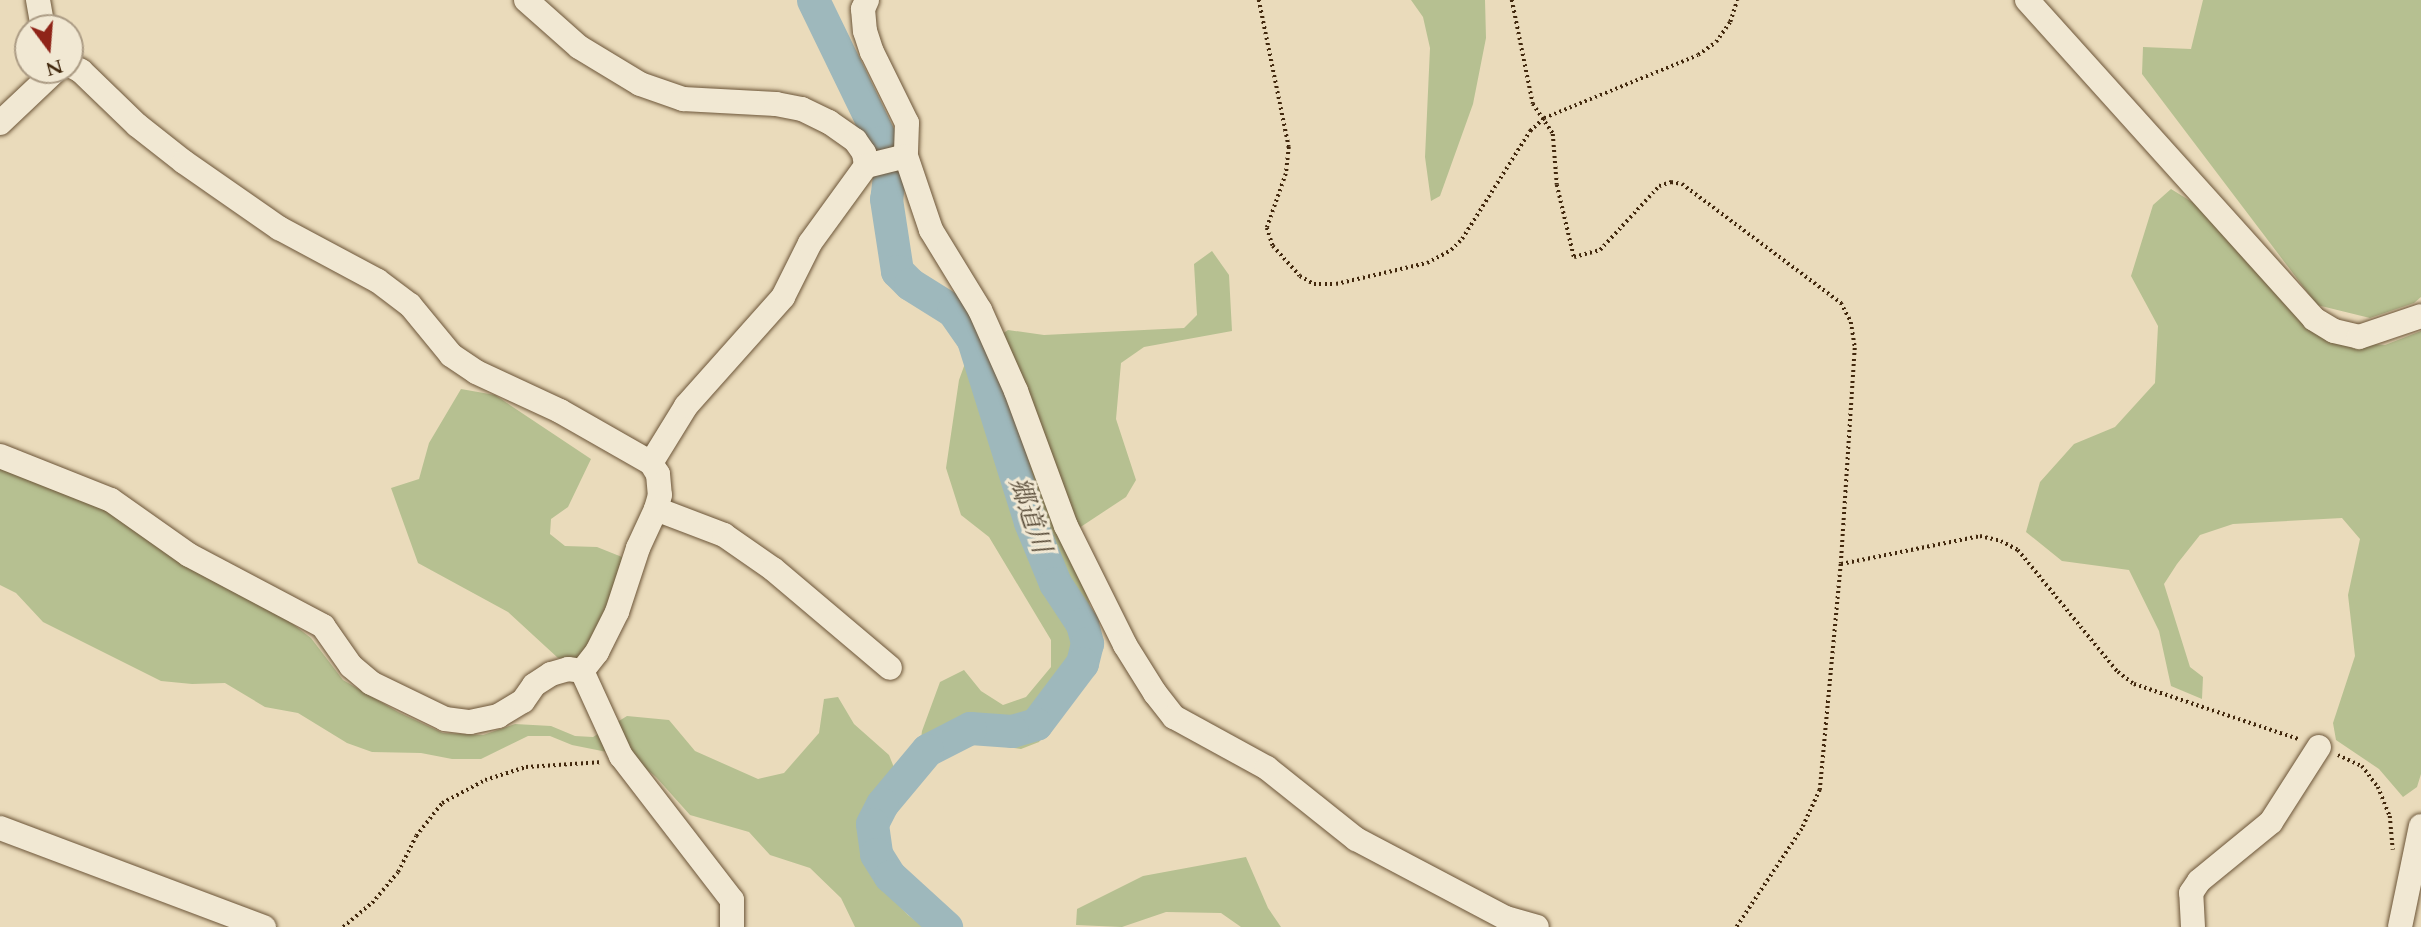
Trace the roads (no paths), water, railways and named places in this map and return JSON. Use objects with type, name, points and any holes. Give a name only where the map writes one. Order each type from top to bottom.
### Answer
[{"type":"street","points":[[526,0],[579,47],[640,84],[683,99],[776,104],[802,110],[829,122],[855,140],[864,153],[886,162],[980,310],[1016,391],[1066,526],[1125,645],[1155,693],[1174,717],[1267,768],[1289,783],[1325,817],[1377,852],[1506,918],[1537,927]]},
{"type":"street","points":[[651,463],[687,405],[783,297],[810,243],[886,162],[907,123],[872,52],[865,31],[863,9],[867,0]]},
{"type":"street","points":[[2027,0],[2314,319],[2334,331],[2359,337],[2421,316]]},
{"type":"street","points":[[84,73],[137,125],[184,162],[279,228],[378,281],[410,305],[451,355],[476,372],[560,411],[651,463],[658,474],[660,495],[656,509],[638,548],[617,612],[597,652],[582,671]]},
{"type":"street","points":[[0,122],[42,84]]},
{"type":"street","points":[[0,456],[111,500],[148,529],[189,555],[323,626],[351,666],[371,683],[445,719],[470,722],[498,716],[523,701],[534,685],[551,674],[568,669],[582,671]]},
{"type":"street","points":[[656,509],[724,535],[773,569],[890,668]]},
{"type":"street","points":[[582,671],[621,756],[732,900],[732,927]]},
{"type":"street","points":[[2193,927],[2191,893],[2199,881],[2271,821],[2319,747]]},
{"type":"street","points":[[2400,927],[2421,826]]},
{"type":"street","points":[[0,828],[264,927]]},
{"type":"waterway","name":"郷道川","points":[[813,0],[882,142],[890,168],[886,199],[897,271],[910,284],[953,311],[973,340],[1030,522],[1055,583],[1082,624],[1087,643],[1082,663],[1036,724],[1012,731],[970,728],[927,750],[882,804],[872,824],[876,854],[890,876],[946,927]]}]
